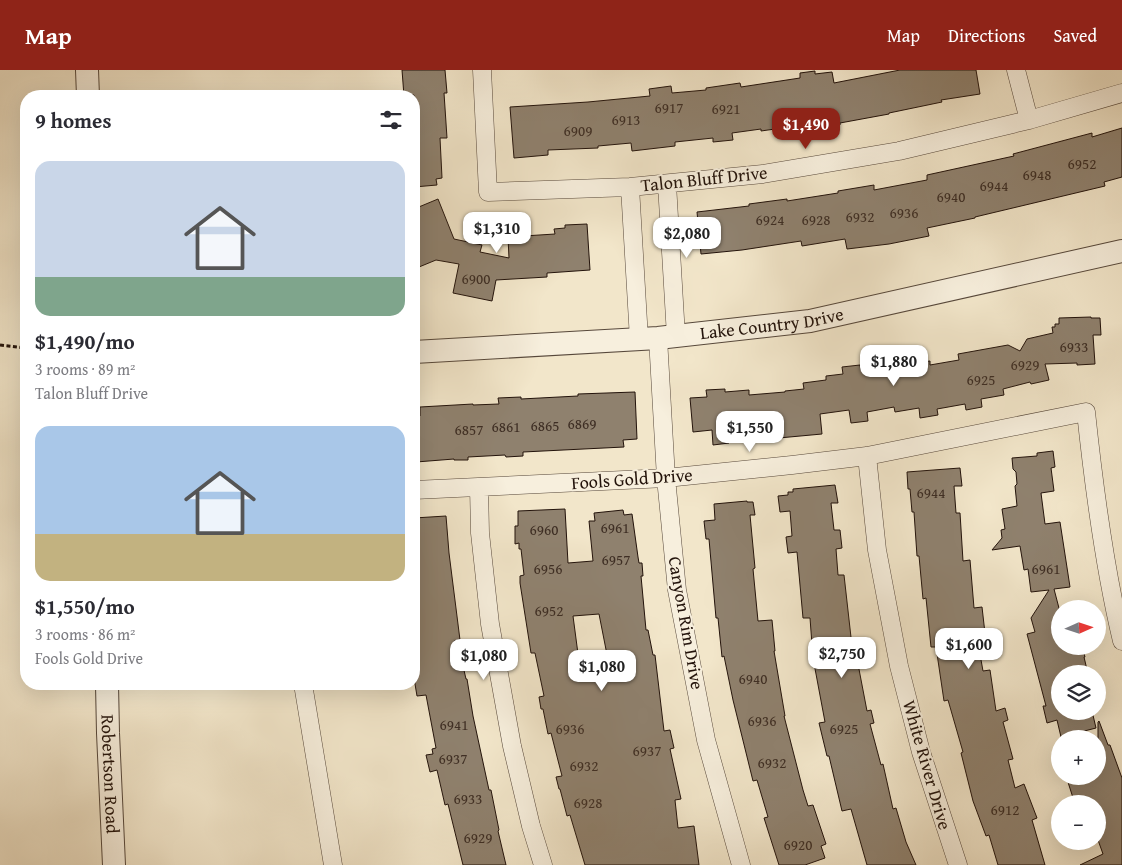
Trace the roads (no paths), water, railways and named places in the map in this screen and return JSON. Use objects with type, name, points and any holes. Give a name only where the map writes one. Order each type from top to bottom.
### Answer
[{"type":"street","points":[[87,70],[88,90]]},
{"type":"street","name":"Talon Bluff Drive","points":[[482,70],[488,192],[630,187],[763,174],[899,151],[1029,120],[1122,93]]},
{"type":"street","points":[[1016,70],[1029,120]]},
{"type":"street","points":[[658,338],[667,184]]},
{"type":"street","points":[[630,187],[658,338]]},
{"type":"street","name":"Lake Country Drive","points":[[420,352],[658,338],[810,321],[1122,251]]},
{"type":"street","name":"Canyon Rim Drive","points":[[658,338],[666,478],[677,590],[704,731],[741,865]]},
{"type":"street","name":"Fools Gold Drive","points":[[420,490],[666,478],[792,465],[867,456],[1086,412],[1092,472],[1114,608],[1122,641]]},
{"type":"street","name":"White River Drive","points":[[867,456],[877,550],[899,666],[921,752],[958,865]]},
{"type":"street","points":[[479,487],[480,533],[490,624],[512,746],[531,826],[543,865]]},
{"type":"street","name":"Robertson Road","points":[[107,690],[114,865]]},
{"type":"street","points":[[304,690],[333,865]]}]
